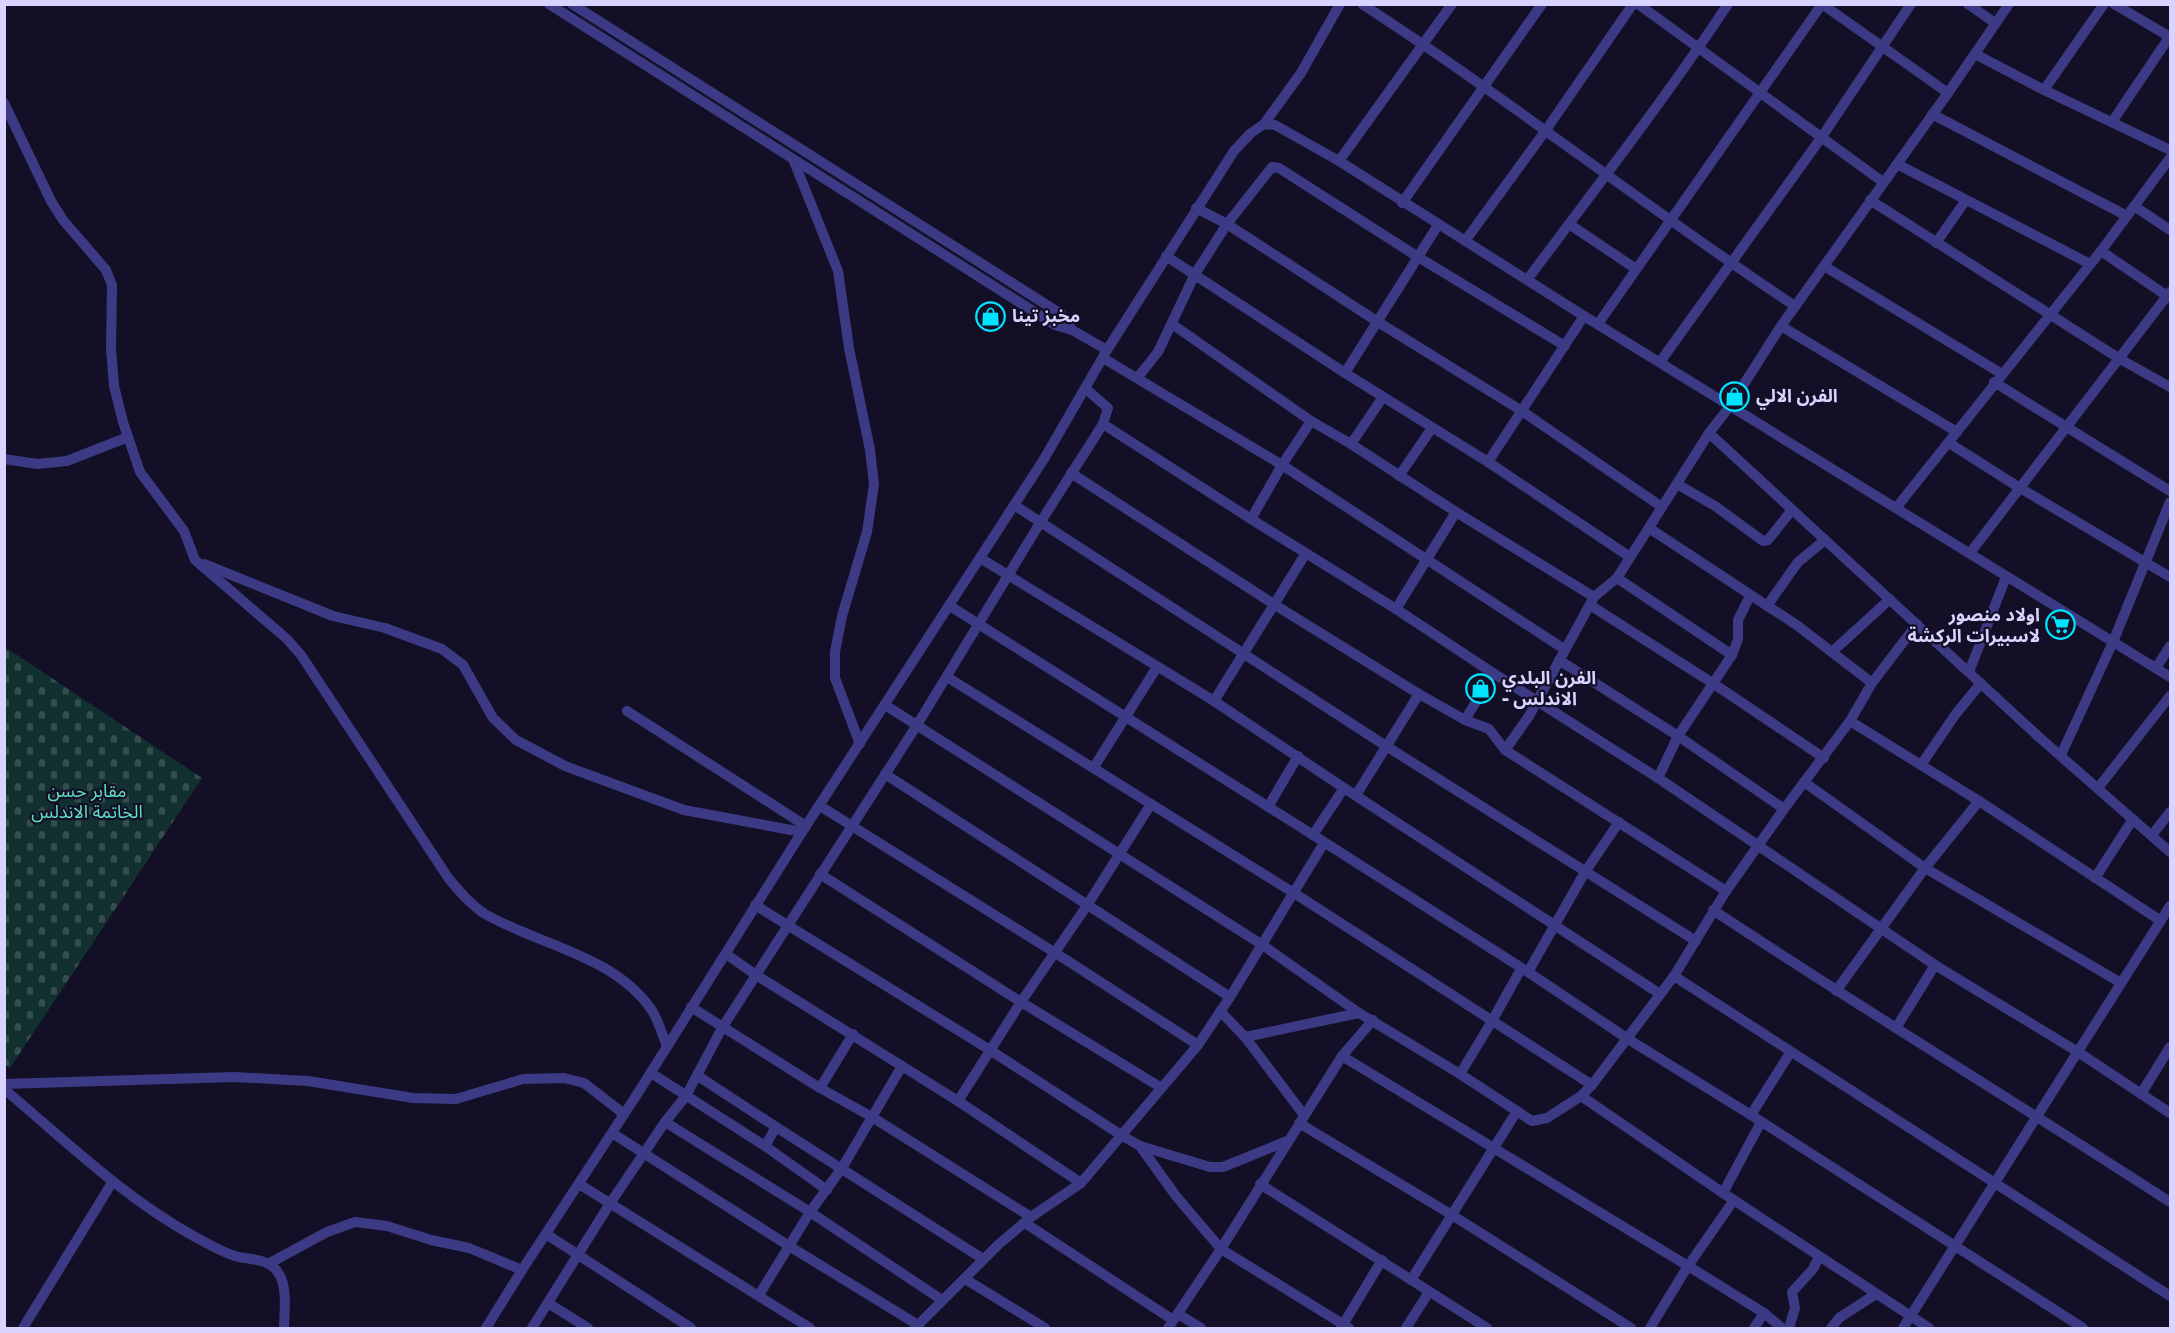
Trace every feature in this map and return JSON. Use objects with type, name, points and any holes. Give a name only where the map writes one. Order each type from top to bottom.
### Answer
[{"type":"street","points":[[549,4],[1055,325],[1072,330]]},
{"type":"street","points":[[572,4],[1061,314],[1072,330],[1138,377],[1281,465],[1564,649]]},
{"type":"street","points":[[486,1329],[651,1073],[755,905],[1014,505],[1196,208],[1234,151],[1251,133],[1264,124],[1301,74],[1340,4]]},
{"type":"street","points":[[1362,4],[1423,44],[1670,221],[1795,306]]},
{"type":"street","points":[[1339,161],[1452,4]]},
{"type":"street","points":[[1402,202],[1542,4]]},
{"type":"street","points":[[1465,241],[1546,130],[1633,4]]},
{"type":"street","points":[[1638,4],[1698,50],[1883,182]]},
{"type":"street","points":[[1527,280],[1698,50],[1728,4]]},
{"type":"street","points":[[1598,324],[1822,4],[1948,93]]},
{"type":"street","points":[[1660,362],[1821,138],[1911,4]]},
{"type":"street","points":[[1968,4],[1995,23]]},
{"type":"street","points":[[1505,750],[1529,716],[1592,601],[1617,579],[1709,433],[1730,406],[1781,326],[1976,54],[2009,4]]},
{"type":"street","points":[[2044,90],[2104,4]]},
{"type":"street","points":[[2112,122],[2170,37],[2114,4]]},
{"type":"street","points":[[1976,54],[2044,90],[2170,150]]},
{"type":"street","points":[[4,103],[51,201],[63,220],[106,270],[112,285],[111,349],[114,386],[128,437],[140,472],[184,531],[195,560],[287,639],[301,655],[449,879],[465,897],[484,913],[605,968],[630,986],[651,1010],[667,1046]]},
{"type":"street","points":[[1932,114],[2127,216]]},
{"type":"street","points":[[1264,124],[1275,125],[1339,161],[1584,316],[2170,676]]},
{"type":"street","points":[[1896,508],[2090,264],[2170,158]]},
{"type":"street","points":[[793,159],[838,271],[849,348],[870,450],[874,484],[867,532],[842,616],[835,652],[835,678],[860,744]]},
{"type":"street","points":[[1897,164],[2090,264]]},
{"type":"street","points":[[1138,377],[1158,352],[1195,274],[1227,224],[1272,167],[1279,168],[1418,257],[1564,345]]},
{"type":"street","points":[[1936,243],[1966,200]]},
{"type":"street","points":[[1870,201],[2120,359],[2170,387]]},
{"type":"street","points":[[2134,206],[2170,230]]},
{"type":"street","points":[[1196,208],[1227,224],[1378,322],[1522,411],[1662,507]]},
{"type":"street","points":[[1569,224],[1636,269]]},
{"type":"street","points":[[1345,373],[1438,225]]},
{"type":"street","points":[[1970,554],[2170,295],[2100,251]]},
{"type":"street","points":[[1166,256],[1345,373],[1488,462],[1630,558]]},
{"type":"street","points":[[1824,266],[1998,378],[2067,428],[2170,490]]},
{"type":"street","points":[[1488,462],[1584,316]]},
{"type":"street","points":[[1172,324],[1311,421],[1351,444],[1592,601],[1824,758]]},
{"type":"street","points":[[1781,326],[1957,432]]},
{"type":"street","points":[[532,1329],[609,1205],[665,1122],[686,1096],[722,1028],[917,725],[1103,424],[1108,408],[1086,388]]},
{"type":"street","points":[[1351,444],[1383,397]]},
{"type":"street","points":[[1251,519],[1281,465],[1311,421]]},
{"type":"street","points":[[1103,424],[1658,778],[1759,844],[1935,965],[2078,1052],[2170,1113]]},
{"type":"street","points":[[1399,476],[1432,428]]},
{"type":"street","points":[[1709,433],[1981,683],[2170,852]]},
{"type":"street","points":[[4,459],[38,464],[67,461],[128,437]]},
{"type":"street","points":[[1948,443],[2170,577]]},
{"type":"street","points":[[1071,473],[1275,605],[1419,694],[1465,720],[1489,729],[1505,750],[1726,891]]},
{"type":"street","points":[[1677,484],[1715,506],[1762,541],[1768,540],[1792,510]]},
{"type":"street","points":[[2061,755],[2113,642],[2170,502]]},
{"type":"street","points":[[1014,505],[1386,746],[1696,941]]},
{"type":"street","points":[[1396,609],[1456,512]]},
{"type":"street","points":[[1648,528],[1798,626],[1872,683]]},
{"type":"street","points":[[1767,606],[1798,562],[1825,540]]},
{"type":"street","points":[[1214,701],[1306,553]]},
{"type":"street","points":[[980,558],[1214,701],[1660,994]]},
{"type":"street","points":[[195,560],[333,616],[386,628],[442,649],[463,665],[494,718],[516,740],[565,766],[684,810],[804,829]]},
{"type":"street","points":[[1969,672],[2006,577]]},
{"type":"street","points":[[1617,579],[1732,655]]},
{"type":"street","points":[[1658,778],[1678,736],[1732,655],[1738,639],[1738,620],[1750,596]]},
{"type":"street","points":[[1832,652],[1890,599]]},
{"type":"street","points":[[950,606],[1313,835],[1628,1040],[1750,1115],[2083,1329]]},
{"type":"street","points":[[885,705],[1261,944],[1359,1013],[1532,1121],[1538,1122],[1581,1096],[1628,1040],[1674,976],[1726,891],[1784,809],[1824,758],[1850,721],[1872,683],[1917,624]]},
{"type":"street","points":[[2156,668],[2170,646]]},
{"type":"street","points":[[1559,660],[1678,736],[1784,809]]},
{"type":"street","points":[[1094,767],[1157,667]]},
{"type":"street","points":[[1465,720],[1493,674]]},
{"type":"street","points":[[947,677],[1294,893],[1592,1085]]},
{"type":"street","points":[[1921,765],[1981,683]]},
{"type":"street","points":[[1356,795],[1419,694]]},
{"type":"street","points":[[2098,788],[2170,696]]},
{"type":"street","points":[[627,711],[804,829]]},
{"type":"street","points":[[1850,721],[1979,801],[2161,921]]},
{"type":"street","points":[[1268,807],[1298,756]]},
{"type":"street","points":[[885,774],[1230,997]]},
{"type":"street","points":[[1804,782],[1925,868],[2121,983]]},
{"type":"street","points":[[1313,835],[1344,788]]},
{"type":"street","points":[[1836,991],[1925,868],[1979,801]]},
{"type":"street","points":[[958,1101],[1151,804]]},
{"type":"street","points":[[820,806],[1198,1045]]},
{"type":"street","points":[[2152,835],[2170,812]]},
{"type":"street","points":[[2095,878],[2133,819]]},
{"type":"street","points":[[1460,1074],[1524,971],[1556,925],[1585,872],[1619,822]]},
{"type":"street","points":[[612,1133],[916,1327],[983,1259],[1028,1220],[1081,1183],[1160,1087],[1198,1045],[1324,843]]},
{"type":"street","points":[[820,874],[1160,1087]]},
{"type":"street","points":[[755,905],[1140,1146],[1210,1167],[1223,1167],[1287,1141]]},
{"type":"street","points":[[1903,1329],[2170,906]]},
{"type":"street","points":[[1713,910],[1836,991],[2170,1202]]},
{"type":"street","points":[[726,954],[958,1101],[1081,1183]]},
{"type":"street","points":[[1896,1028],[1935,965]]},
{"type":"street","points":[[1674,976],[1790,1053],[2170,1296]]},
{"type":"street","points":[[691,1007],[820,1088],[872,1117],[1028,1220],[1173,1321],[1201,1329]]},
{"type":"street","points":[[1220,1011],[1245,1037],[1301,1119],[1631,1329]]},
{"type":"street","points":[[1245,1037],[1359,1013]]},
{"type":"street","points":[[1173,1321],[1342,1056],[1373,1020]]},
{"type":"street","points":[[820,1088],[853,1034]]},
{"type":"street","points":[[2141,1094],[2170,1047]]},
{"type":"street","points":[[1750,1115],[1790,1053]]},
{"type":"street","points":[[1342,1056],[1764,1313],[1782,1329]]},
{"type":"street","points":[[759,1295],[810,1212],[842,1168],[902,1066]]},
{"type":"street","points":[[651,1073],[765,1146],[828,1190]]},
{"type":"street","points":[[698,1076],[983,1259]]},
{"type":"street","points":[[4,1084],[234,1077],[308,1081],[413,1098],[456,1099],[523,1079],[564,1078],[584,1083],[624,1114]]},
{"type":"street","points":[[4,1089],[157,1215],[238,1257],[255,1258],[268,1264],[279,1273],[284,1288],[284,1329]]},
{"type":"street","points":[[1581,1096],[1929,1329]]},
{"type":"street","points":[[1412,1280],[1517,1111]]},
{"type":"street","points":[[665,1122],[810,1212],[942,1300]]},
{"type":"street","points":[[1723,1193],[1761,1122]]},
{"type":"street","points":[[765,1146],[776,1127]]},
{"type":"street","points":[[1140,1146],[1176,1196],[1221,1249],[1344,1327],[1382,1260]]},
{"type":"street","points":[[23,1329],[113,1181]]},
{"type":"street","points":[[579,1184],[609,1205],[759,1295],[810,1329]]},
{"type":"street","points":[[1260,1184],[1487,1329]]},
{"type":"street","points":[[1650,1329],[1688,1266],[1734,1200]]},
{"type":"street","points":[[268,1264],[327,1232],[355,1222],[387,1226],[431,1240],[469,1248],[522,1270]]},
{"type":"street","points":[[546,1234],[691,1329]]},
{"type":"street","points":[[1789,1329],[1795,1308],[1792,1292],[1813,1269],[1819,1257]]},
{"type":"street","points":[[965,1279],[1045,1329]]},
{"type":"street","points":[[1406,1329],[1429,1292]]},
{"type":"street","points":[[1831,1329],[1839,1318],[1876,1294]]},
{"type":"street","points":[[548,1303],[588,1329]]},
{"type":"street","points":[[1754,1329],[1764,1313]]},
{"type":"green space","name":"مقابر حسن الخاتمة الاندلس","points":[[5,647],[202,778],[10,1068],[4,1064]]},
{"type":"place","name":"مخبز تينا","points":[[991,316]]},
{"type":"place","name":"الفرن الالي","points":[[1735,396]]},
{"type":"place","name":"اولاد منصور لاسبيرات الركشة","points":[[2061,625]]},
{"type":"place","name":"الفرن البلدي - الاندلس","points":[[1481,688]]}]
